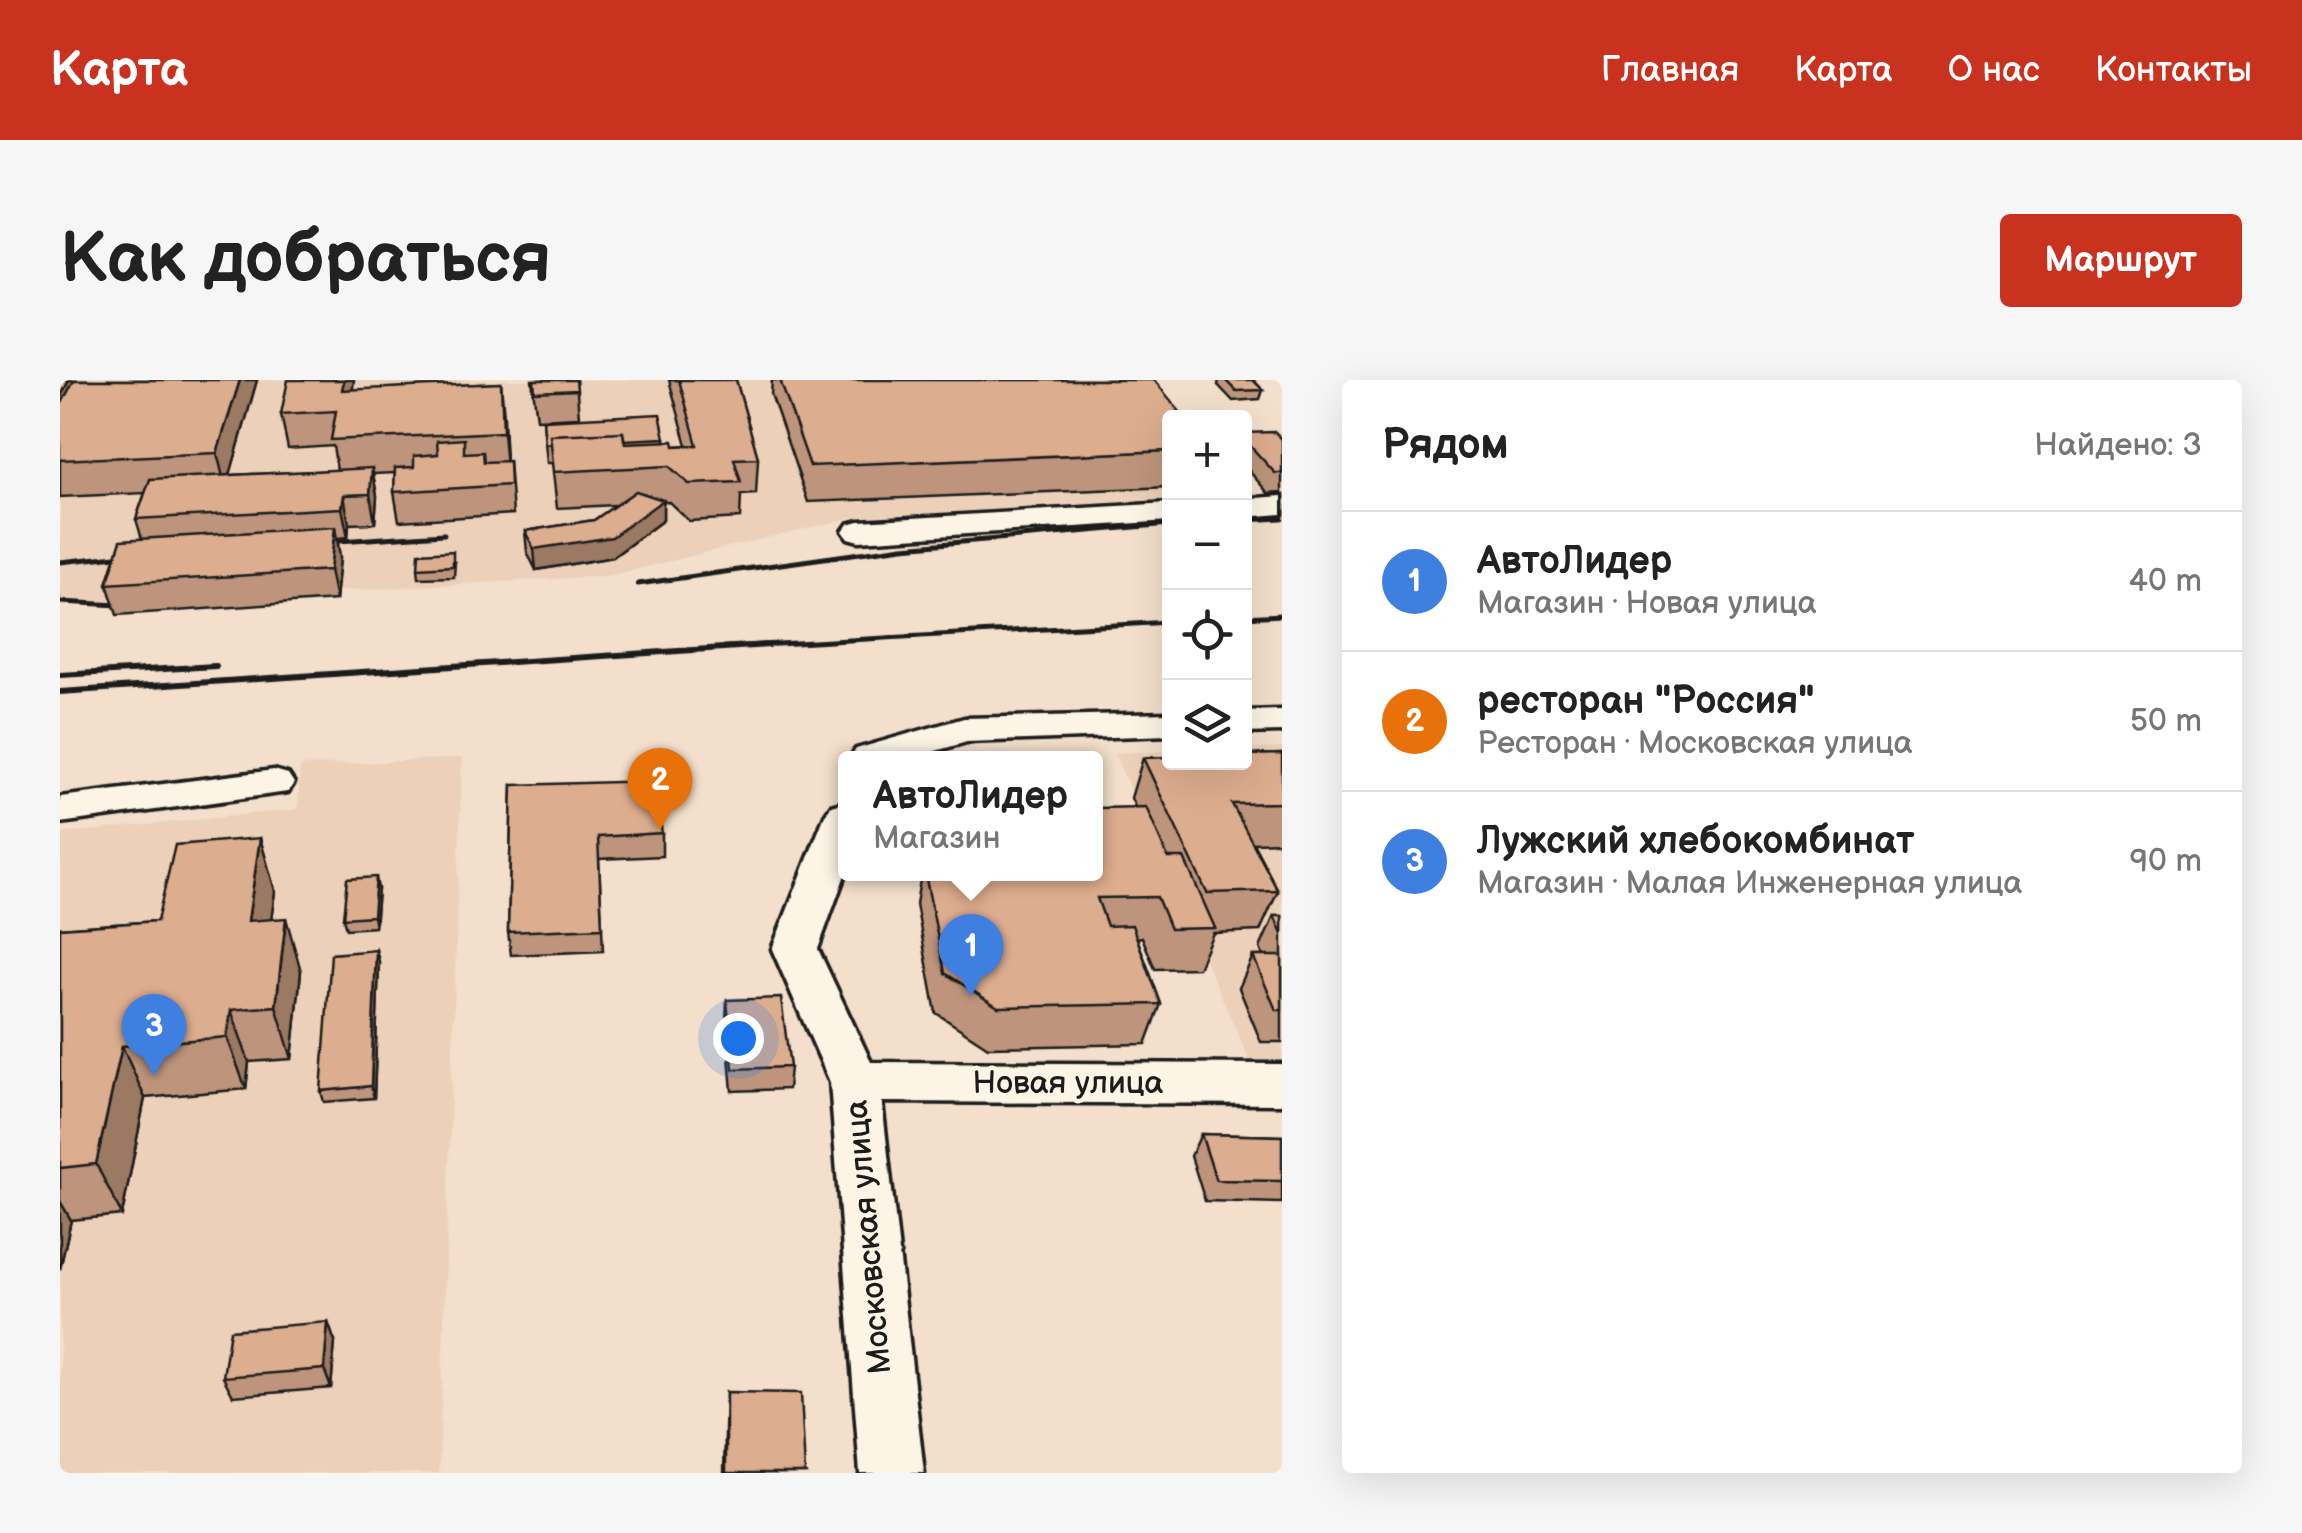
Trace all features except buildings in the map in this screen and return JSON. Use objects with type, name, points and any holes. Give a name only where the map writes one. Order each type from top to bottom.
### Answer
[{"type":"street","points":[[1252,507],[1282,505]]},
{"type":"street","points":[[859,531],[1162,512]]},
{"type":"street","points":[[1252,722],[1282,721]]},
{"type":"street","points":[[894,751],[964,730],[1162,724]]},
{"type":"street","points":[[60,810],[274,783]]},
{"type":"street","name":"Московская улица","points":[[838,836],[796,949],[855,1082],[892,1473]]},
{"type":"street","name":"Новая улица","points":[[855,1082],[1282,1084]]},
{"type":"shaded area","points":[[60,380],[1132,380],[1162,410],[1162,499],[854,517],[608,576],[60,606]]},
{"type":"shaded area","points":[[1282,748],[1282,1061],[1250,1061],[1114,753],[1162,751],[1162,770],[1252,770],[1252,749]]},
{"type":"shaded area","points":[[462,758],[439,1473],[60,1473],[60,834],[298,809],[300,766]]},
{"type":"railway","points":[[1252,520],[1282,518]]},
{"type":"railway","points":[[638,584],[903,547],[1162,525]]},
{"type":"railway","points":[[309,543],[444,534]]},
{"type":"railway","points":[[60,562],[145,553]]},
{"type":"railway","points":[[60,602],[120,605]]},
{"type":"railway","points":[[1252,617],[1282,615]]},
{"type":"railway","points":[[724,647],[1162,622]]},
{"type":"railway","points":[[60,692],[769,645]]},
{"type":"railway","points":[[60,675],[216,666]]},
{"type":"place","name":"ресторан \"Россия\"","points":[[660,830]]},
{"type":"place","name":"АвтоЛидер","points":[[971,996]]},
{"type":"place","name":"Лужский хлебокомбинат","points":[[154,1076]]}]
